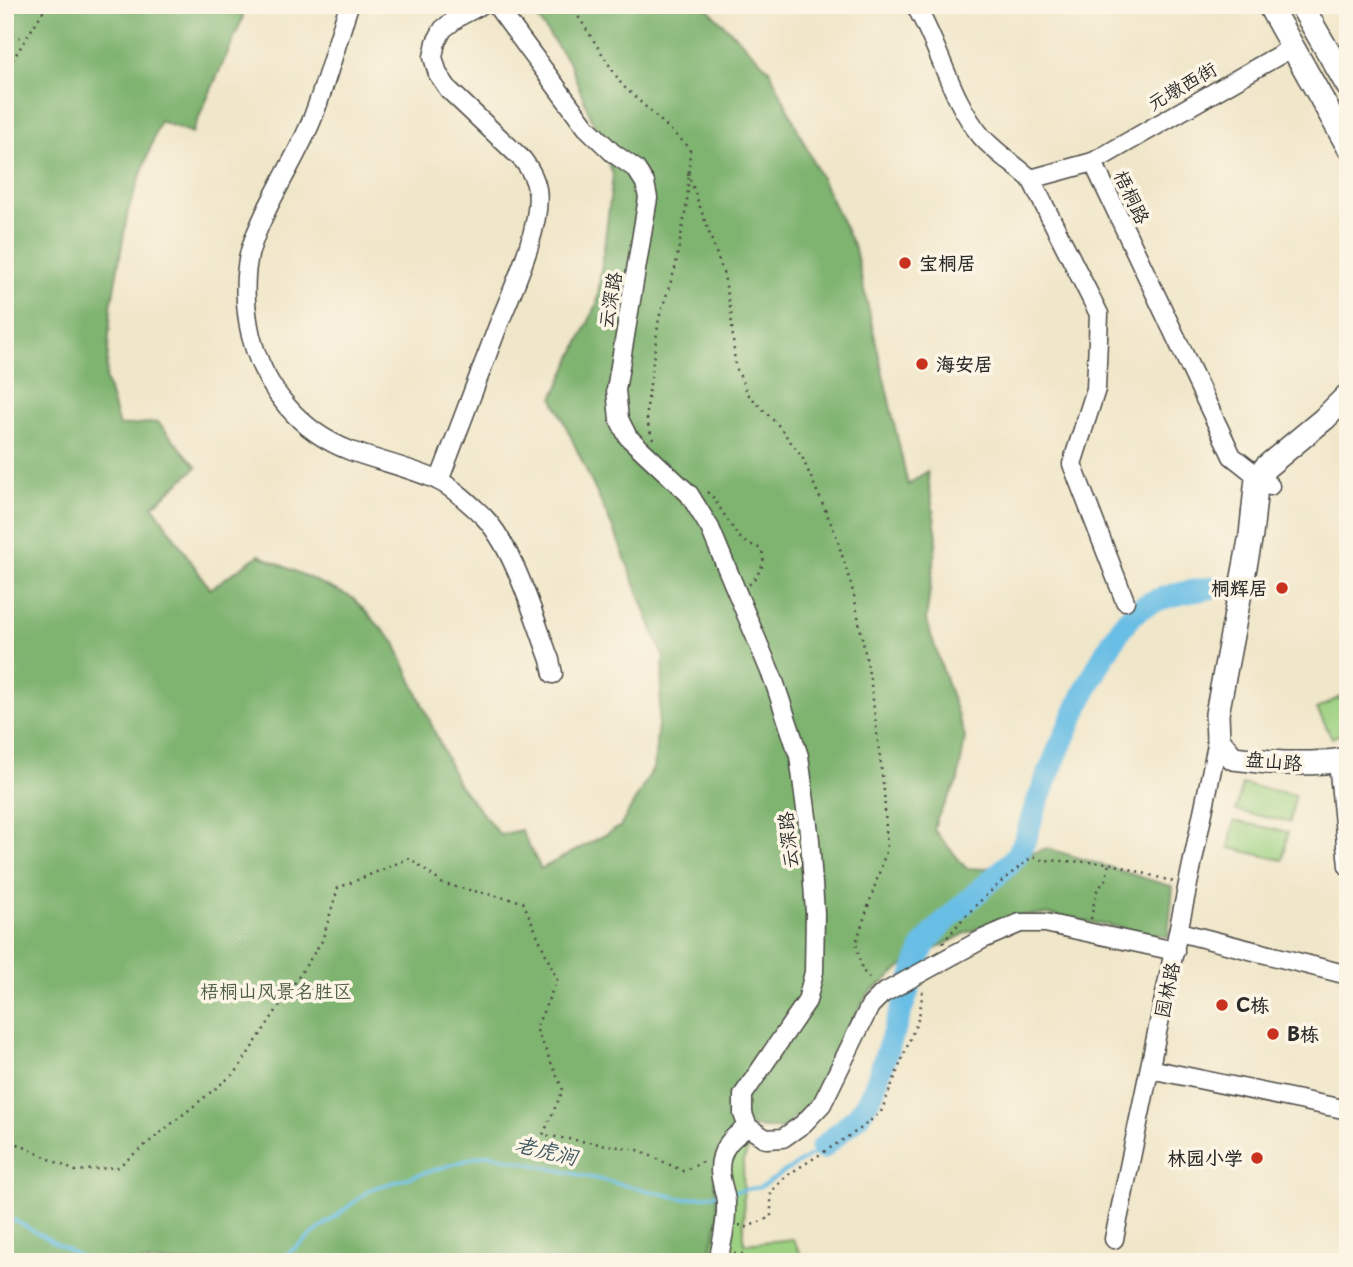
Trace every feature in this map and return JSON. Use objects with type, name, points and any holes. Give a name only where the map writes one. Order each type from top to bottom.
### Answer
[{"type":"main road","points":[[1269,5],[1348,146]]},
{"type":"main road","points":[[1301,5],[1348,86]]},
{"type":"main road","points":[[1348,395],[1324,419],[1266,467],[1264,482],[1275,478],[1348,419]]},
{"type":"main road","name":"园林路","points":[[1218,740],[1228,716],[1264,482]]},
{"type":"main road","name":"盘山路","points":[[1218,740],[1233,758],[1285,765],[1312,765],[1344,758]]},
{"type":"street","points":[[349,5],[313,117],[250,252],[246,284],[247,318],[255,351],[268,382],[288,408],[312,429],[348,450],[439,481],[484,517],[510,557],[553,674]]},
{"type":"street","points":[[439,481],[519,271],[533,231],[537,208],[533,173],[523,160],[449,90],[438,74],[433,57],[436,42],[443,29],[481,5]]},
{"type":"street","name":"云深路","points":[[496,5],[586,127],[636,169],[645,183],[648,198],[616,390],[619,419],[628,437],[689,494],[710,528],[774,681],[799,756],[810,840],[815,913],[814,972],[807,1001],[743,1095],[743,1114],[748,1127]]},
{"type":"street","points":[[915,5],[930,30],[968,117],[983,138],[1031,179],[1099,314],[1096,389],[1072,464],[1125,601]]},
{"type":"street","name":"元墩西街","points":[[1093,162],[1293,47]]},
{"type":"street","name":"梧桐路","points":[[1031,179],[1093,162],[1232,456],[1264,482]]},
{"type":"street","name":"园林路","points":[[1114,1239],[1218,740]]},
{"type":"street","points":[[1344,758],[1348,866]]},
{"type":"street","points":[[718,1262],[725,1224],[720,1170],[723,1151],[731,1137],[748,1127],[766,1139],[783,1138],[803,1125],[822,1104],[870,1006],[882,994],[948,950],[1020,923],[1045,923],[1175,951]]},
{"type":"street","points":[[1179,932],[1348,975]]},
{"type":"street","points":[[1150,1069],[1348,1110]]},
{"type":"path","points":[[5,72],[47,5]]},
{"type":"path","points":[[571,5],[622,85],[690,148],[687,203],[675,269],[659,318],[647,407],[647,422],[654,442]]},
{"type":"path","points":[[5,34],[25,39]]},
{"type":"path","points":[[688,173],[724,275],[731,313],[735,365],[748,394],[778,425],[802,457],[836,535],[855,595],[873,698],[884,791],[887,849],[856,943],[862,970],[882,994]]},
{"type":"path","points":[[704,489],[712,496],[738,536],[761,549],[764,556],[762,569],[739,597]]},
{"type":"path","points":[[948,950],[967,912],[998,883],[1032,857],[1041,860],[1109,863],[1188,886]]},
{"type":"path","points":[[5,1138],[75,1171],[118,1167],[236,1072],[322,941],[338,888],[410,858],[443,884],[523,902],[557,980],[536,1028],[563,1090],[543,1135],[638,1150],[683,1171],[723,1151]]},
{"type":"path","points":[[1089,933],[1096,892],[1106,879],[1109,863]]},
{"type":"path","points":[[725,1224],[747,1227],[771,1217],[771,1192],[786,1176],[881,1112],[919,1017],[925,979]]},
{"type":"green space","name":"梧桐山风景名胜区","points":[[5,5],[244,5],[242,20],[192,133],[160,121],[128,211],[111,307],[106,380],[119,426],[158,422],[197,467],[153,506],[210,589],[259,555],[353,598],[395,643],[458,784],[500,835],[521,830],[541,869],[620,827],[654,767],[664,659],[616,535],[553,398],[597,304],[613,175],[570,64],[528,5],[704,5],[769,69],[855,249],[908,485],[927,471],[937,537],[926,620],[965,737],[958,781],[937,818],[934,830],[966,868],[984,869],[1047,848],[1173,887],[1168,937],[1048,914],[1009,916],[964,934],[906,964],[867,995],[841,1041],[815,1099],[800,1115],[780,1129],[741,1126],[714,1177],[719,1215],[708,1262],[5,1262]]},
{"type":"green space","points":[[1348,693],[1348,730],[1332,738],[1317,709]]},
{"type":"green space","points":[[1242,784],[1295,795],[1290,822],[1236,811]]},
{"type":"green space","points":[[1234,821],[1288,832],[1283,860],[1229,848]]},
{"type":"green space","points":[[728,1132],[753,1137],[743,1162],[744,1244],[793,1239],[805,1262],[708,1262],[719,1215],[714,1177]]},
{"type":"waterway","points":[[822,1148],[859,1115],[873,1092],[923,947],[948,918],[1011,862],[1021,848],[1066,733],[1095,673],[1124,624],[1138,610],[1155,601],[1215,587]]},
{"type":"waterway","name":"老虎涧","points":[[730,1192],[761,1187],[822,1148]]},
{"type":"waterway","name":"老虎涧","points":[[277,1262],[371,1189],[487,1154],[685,1199],[719,1194]]},
{"type":"waterway","name":"老虎涧","points":[[5,1215],[90,1262]]},
{"type":"place","name":"宝桐居","points":[[905,263]]},
{"type":"place","name":"海安居","points":[[922,364]]},
{"type":"place","name":"桐辉居","points":[[1282,588]]},
{"type":"place","name":"C栋","points":[[1222,1005]]},
{"type":"place","name":"B栋","points":[[1273,1034]]},
{"type":"place","name":"林园小学","points":[[1257,1158]]}]
